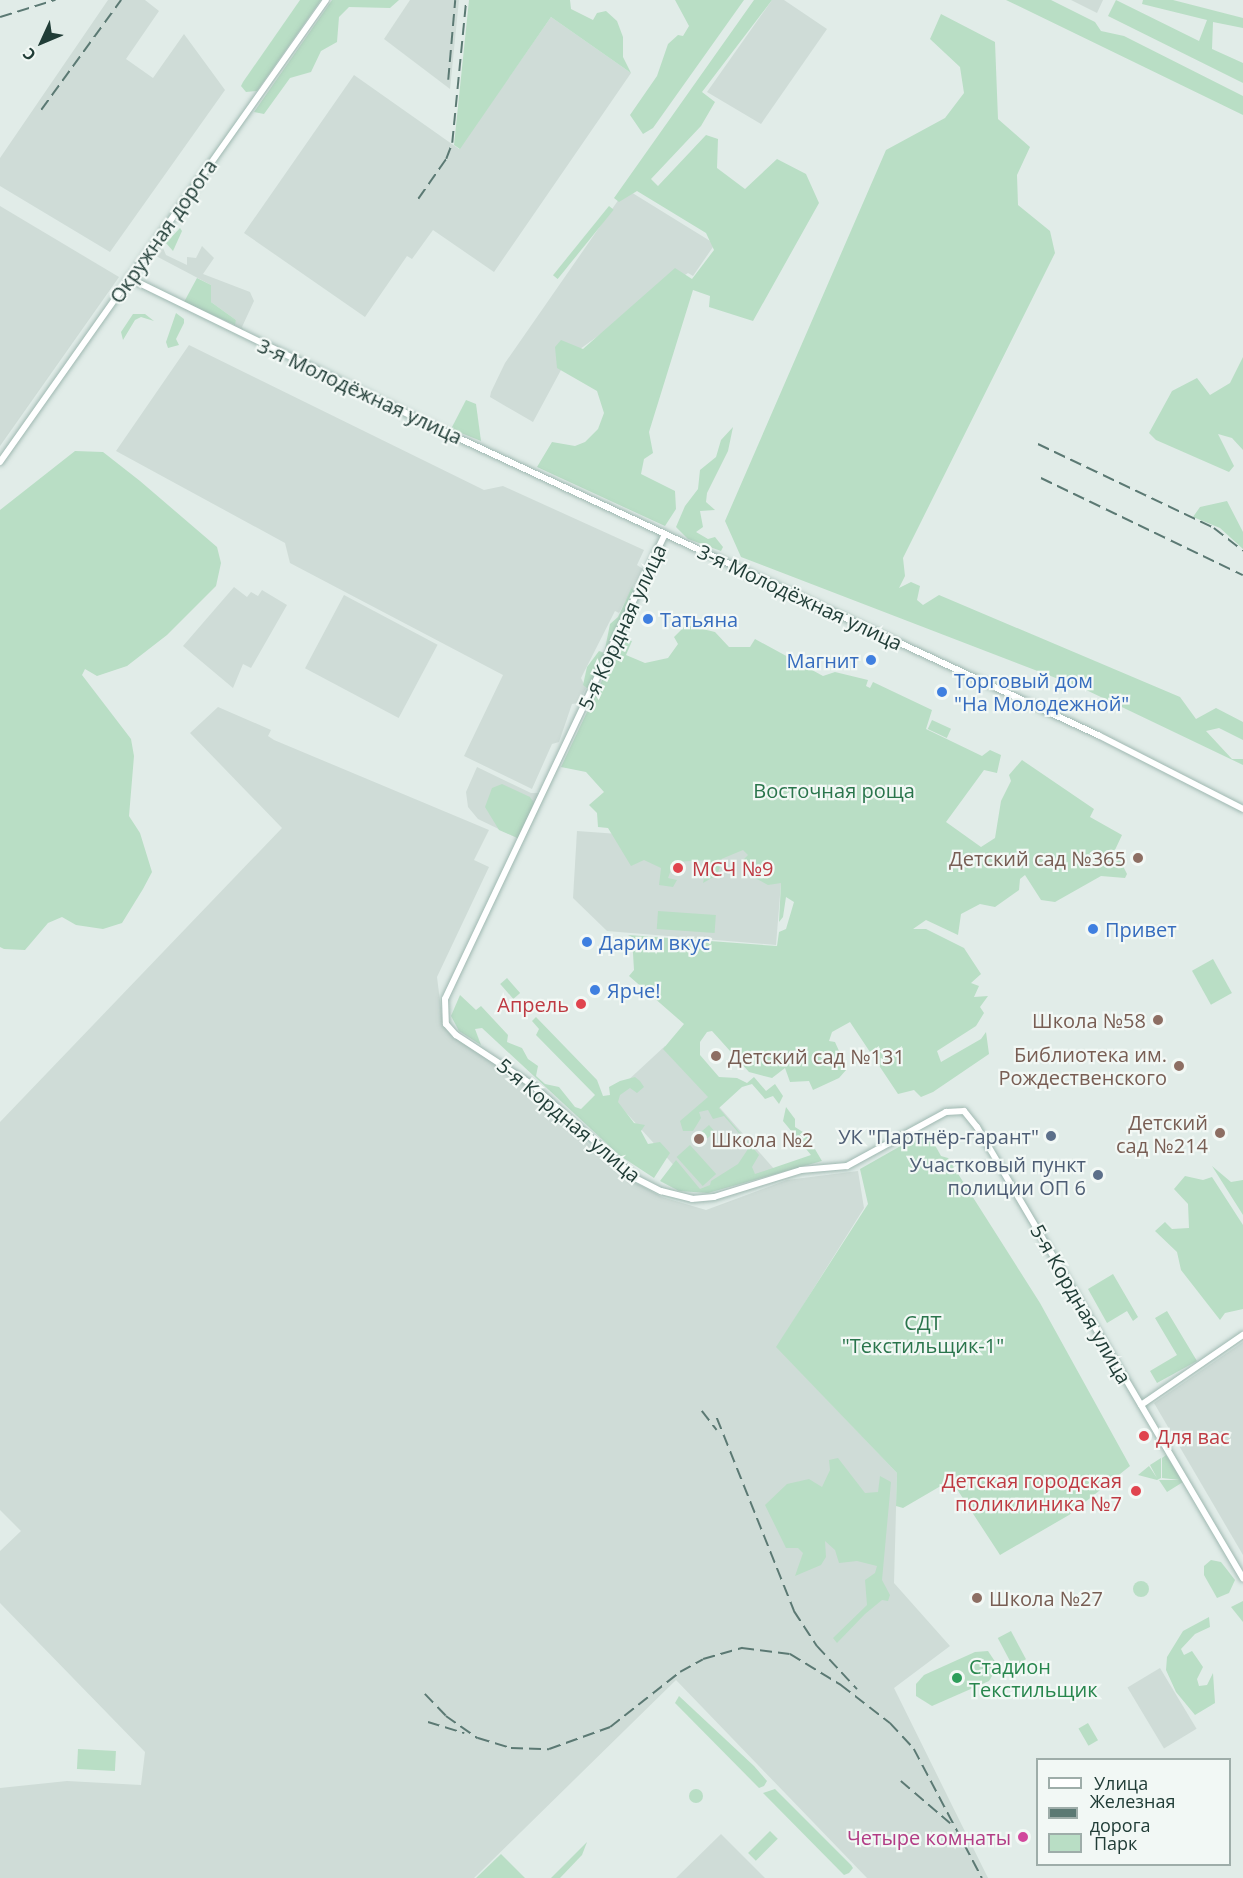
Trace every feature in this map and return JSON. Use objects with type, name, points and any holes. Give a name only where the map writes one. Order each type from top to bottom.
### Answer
[{"type":"main road","name":"Окружная дорога","points":[[0,462],[326,0]]},
{"type":"main road","name":"3-я Молодёжная улица","points":[[129,278],[186,309],[1098,735],[1243,809]]},
{"type":"main road","name":"5-я Кордная улица","points":[[665,534],[445,999],[446,1024],[456,1035],[531,1084],[637,1179],[661,1191],[692,1199],[714,1197],[801,1170],[847,1166],[946,1112],[964,1111],[977,1127],[1243,1578]]},
{"type":"main road","points":[[1141,1405],[1243,1335]]},
{"type":"shaded area","points":[[108,0],[145,0],[159,11],[126,59],[153,78],[184,34],[225,90],[110,252],[0,186],[0,158]]},
{"type":"shaded area","points":[[410,0],[459,0],[450,89],[384,39]]},
{"type":"shaded area","points":[[772,0],[784,0],[827,29],[761,124],[707,92]]},
{"type":"shaded area","points":[[1071,0],[1103,0],[1097,13]]},
{"type":"shaded area","points":[[551,17],[631,73],[494,272],[433,230],[412,259],[407,256],[365,317],[244,233],[354,75],[459,149]]},
{"type":"shaded area","points":[[626,189],[715,244],[693,276],[688,273],[663,289],[580,349],[583,352],[561,370],[533,422],[490,397],[491,392],[505,363]]},
{"type":"shaded area","points":[[0,206],[119,277],[0,446]]},
{"type":"shaded area","points":[[160,241],[166,255],[187,265],[187,257],[196,258],[202,246],[214,258],[203,274],[250,292],[254,301],[242,327],[244,331],[233,326],[236,320],[211,302],[211,285],[156,256],[149,258]]},
{"type":"shaded area","points":[[189,345],[484,490],[503,486],[644,550],[637,565],[643,569],[619,613],[615,611],[581,678],[586,688],[578,703],[572,704],[559,742],[552,744],[532,789],[464,756],[503,675],[290,563],[285,543],[116,451]]},
{"type":"shaded area","points":[[234,587],[247,597],[251,592],[258,596],[262,590],[287,605],[251,668],[243,664],[233,688],[183,646]]},
{"type":"shaded area","points":[[344,595],[438,645],[399,718],[305,668]]},
{"type":"shaded area","points":[[218,707],[271,730],[268,736],[274,740],[489,830],[474,860],[489,867],[437,977],[443,1025],[452,1036],[521,1080],[620,1174],[662,1197],[706,1210],[787,1180],[858,1171],[864,1208],[777,1347],[897,1473],[894,1583],[950,1646],[894,1688],[988,1878],[867,1878],[676,1680],[474,1878],[0,1878],[0,1788],[67,1781],[141,1785],[145,1752],[0,1603],[0,1551],[21,1531],[0,1510],[0,1122],[282,828],[190,733]]},
{"type":"shaded area","points":[[477,767],[531,793],[541,793],[519,839],[478,819],[468,807],[466,792]]},
{"type":"shaded area","name":"МСЧ №9","points":[[577,831],[784,846],[776,945],[607,931],[573,898]]},
{"type":"shaded area","name":"Школа №2","points":[[665,1046],[775,1170],[698,1192],[611,1096]]},
{"type":"shaded area","points":[[1243,1342],[1243,1555],[1154,1403]]},
{"type":"shaded area","points":[[1160,1668],[1197,1729],[1164,1748],[1127,1688]]},
{"type":"shaded area","points":[[721,1834],[765,1878],[676,1878]]},
{"type":"green space","points":[[300,0],[321,0],[257,91],[246,92],[241,86],[243,82]]},
{"type":"green space","points":[[332,0],[399,0],[390,8],[349,7],[339,17],[337,42],[321,51],[311,72],[290,78],[264,114],[254,112]]},
{"type":"green space","points":[[469,0],[570,0],[571,9],[593,20],[597,13],[606,11],[617,21],[623,37],[623,57],[631,73],[551,17],[460,149],[454,145]]},
{"type":"green space","points":[[675,0],[744,0],[653,128],[643,134],[630,115],[657,76],[668,44],[678,35],[683,36],[689,26]]},
{"type":"green space","points":[[754,0],[772,0],[702,92],[715,102],[701,126],[651,179],[658,186],[706,135],[718,139],[717,168],[745,189],[777,159],[806,174],[819,203],[753,321],[709,307],[710,296],[693,290],[649,432],[653,453],[644,459],[641,474],[675,491],[676,509],[665,526],[537,467],[552,442],[575,446],[585,442],[598,429],[604,413],[597,391],[557,368],[555,347],[561,340],[583,349],[675,268],[692,279],[714,250],[706,233],[637,191],[619,202],[614,198]]},
{"type":"green space","points":[[1006,0],[1051,0],[1095,22],[1101,31],[1124,36],[1243,96],[1243,115]]},
{"type":"green space","points":[[1116,0],[1199,41],[1207,20],[1142,4],[1143,0],[1173,0],[1243,18],[1243,28],[1213,22],[1212,49],[1243,63],[1243,83],[1108,16]]},
{"type":"green space","points":[[941,14],[995,42],[998,119],[1030,147],[1017,175],[1018,205],[1050,231],[1055,253],[903,558],[905,576],[899,588],[911,582],[920,586],[917,600],[923,605],[939,595],[1180,697],[1196,719],[1216,708],[1243,722],[1243,740],[1219,728],[1206,731],[1232,759],[1243,759],[1243,765],[1082,688],[741,557],[725,521],[886,150],[945,118],[964,93],[960,67],[930,39]]},
{"type":"green space","points":[[609,206],[614,210],[558,279],[553,275]]},
{"type":"green space","points":[[180,228],[182,231],[173,251],[166,243]]},
{"type":"green space","points":[[197,278],[211,285],[211,302],[236,320],[235,325],[184,302]]},
{"type":"green space","points":[[176,313],[184,319],[176,339],[179,345],[168,348],[166,342]]},
{"type":"green space","points":[[133,314],[145,314],[154,321],[141,317],[135,320],[123,340],[121,332]]},
{"type":"green space","points":[[1243,357],[1243,450],[1232,438],[1218,434],[1234,466],[1229,472],[1156,440],[1149,433],[1172,391],[1197,378],[1210,395],[1230,383]]},
{"type":"green space","points":[[466,400],[476,404],[481,441],[451,429]]},
{"type":"green space","points":[[733,427],[728,451],[707,493],[706,502],[715,510],[700,511],[703,527],[696,532],[708,539],[715,537],[723,547],[721,551],[688,539],[676,527],[685,506],[698,489],[700,470],[716,457],[721,440]]},
{"type":"green space","points":[[75,451],[103,452],[217,547],[221,563],[216,586],[167,635],[127,666],[97,676],[85,669],[82,675],[131,739],[134,756],[129,816],[140,833],[152,872],[143,889],[122,923],[103,929],[76,925],[62,917],[48,923],[25,950],[4,949],[0,947],[0,510]]},
{"type":"green space","points":[[1227,501],[1243,532],[1243,549],[1220,528],[1193,517],[1200,507]]},
{"type":"green space","points":[[632,587],[635,596],[628,613],[605,649],[610,624],[618,617]]},
{"type":"green space","name":"Восточная роща","points":[[686,625],[715,632],[729,647],[750,647],[755,639],[823,676],[835,672],[868,680],[866,686],[870,688],[873,682],[932,710],[926,729],[982,756],[990,750],[1001,755],[997,773],[984,770],[946,822],[981,847],[995,838],[1001,801],[1011,781],[1009,775],[1022,760],[1094,809],[1090,817],[1122,835],[1115,850],[1127,874],[1125,878],[1101,876],[1055,902],[1041,900],[1025,875],[1020,879],[1019,890],[995,907],[980,904],[961,914],[958,935],[926,920],[913,929],[926,929],[964,948],[981,974],[971,983],[979,986],[974,997],[988,996],[980,1007],[984,1013],[976,1026],[937,1051],[941,1062],[981,1039],[986,1032],[989,1054],[933,1092],[921,1097],[914,1090],[898,1094],[850,1022],[832,1032],[829,1041],[835,1042],[847,1069],[839,1078],[813,1090],[809,1081],[790,1082],[785,1068],[772,1078],[749,1072],[712,1031],[707,1032],[700,1042],[700,1055],[719,1077],[737,1078],[747,1083],[754,1077],[766,1091],[775,1084],[783,1096],[779,1104],[773,1096],[765,1099],[752,1084],[742,1087],[719,1108],[759,1155],[752,1167],[755,1174],[811,1155],[783,1121],[786,1107],[795,1119],[795,1127],[806,1134],[822,1161],[708,1193],[679,1191],[660,1181],[676,1160],[700,1189],[710,1185],[711,1181],[738,1164],[750,1146],[724,1116],[713,1119],[708,1110],[699,1112],[701,1118],[693,1131],[683,1131],[680,1121],[708,1097],[663,1049],[684,1024],[629,976],[634,970],[632,937],[628,935],[777,946],[779,932],[786,929],[794,902],[786,897],[783,917],[779,922],[781,883],[768,885],[755,878],[755,867],[742,861],[748,855],[743,850],[719,860],[715,865],[720,867],[717,875],[703,883],[708,860],[674,862],[668,878],[677,880],[673,887],[659,885],[661,868],[644,860],[631,866],[608,828],[598,827],[597,813],[589,805],[604,792],[586,772],[561,767],[622,638],[632,641],[626,655],[645,663],[668,658],[678,644],[674,637]]},
{"type":"green space","points":[[599,651],[607,654],[588,689],[583,685],[587,667]]},
{"type":"green space","points":[[932,720],[951,729],[947,738],[928,729]]},
{"type":"green space","points":[[502,784],[530,797],[537,807],[520,839],[499,830],[485,807],[492,788]]},
{"type":"green space","points":[[658,911],[716,915],[715,933],[657,929]]},
{"type":"green space","points":[[1213,959],[1232,993],[1211,1005],[1192,971]]},
{"type":"green space","points":[[507,978],[520,993],[513,999],[500,984]]},
{"type":"green space","points":[[460,995],[476,1010],[481,1006],[508,1035],[507,1042],[522,1048],[528,1059],[538,1066],[536,1076],[545,1084],[559,1087],[575,1107],[581,1109],[595,1095],[536,1035],[539,1029],[532,1021],[536,1017],[597,1080],[603,1096],[610,1095],[609,1087],[620,1081],[635,1077],[640,1081],[644,1087],[637,1093],[630,1088],[620,1095],[618,1102],[634,1123],[645,1125],[641,1131],[648,1144],[660,1142],[670,1153],[654,1178],[619,1155],[482,1028],[475,1029],[481,1045],[459,1031],[451,1016]]},
{"type":"green space","points":[[709,1125],[715,1132],[697,1148],[691,1141]]},
{"type":"green space","name":"СДТ \"Текстильщик-1\"","points":[[927,1131],[941,1156],[948,1158],[1040,1303],[1130,1466],[1069,1515],[1000,1555],[951,1480],[903,1508],[896,1506],[897,1473],[776,1347],[868,1204],[860,1169]]},
{"type":"green space","points":[[690,1145],[716,1174],[703,1186],[677,1157]]},
{"type":"green space","points":[[1212,1166],[1231,1182],[1243,1180],[1243,1215]]},
{"type":"green space","points":[[1185,1176],[1203,1180],[1212,1177],[1243,1225],[1243,1309],[1225,1313],[1220,1320],[1181,1270],[1177,1252],[1155,1231],[1165,1222],[1172,1229],[1189,1228],[1188,1204],[1174,1189]]},
{"type":"green space","points":[[1113,1274],[1138,1317],[1133,1321],[1127,1311],[1107,1323],[1088,1289]]},
{"type":"green space","points":[[1167,1311],[1197,1361],[1157,1383],[1150,1371],[1177,1355],[1155,1318]]},
{"type":"green space","points":[[1166,1455],[1183,1482],[1167,1492],[1159,1480],[1180,1480],[1162,1478],[1162,1458]]},
{"type":"green space","points":[[838,1458],[865,1493],[878,1492],[880,1476],[891,1482],[882,1580],[890,1595],[888,1601],[882,1600],[865,1614],[837,1643],[833,1638],[867,1605],[865,1580],[875,1573],[877,1566],[857,1561],[839,1563],[835,1550],[825,1541],[826,1557],[821,1565],[795,1576],[803,1553],[798,1548],[786,1548],[765,1505],[787,1484],[809,1479],[822,1487],[830,1470],[829,1460]]},
{"type":"green space","points":[[1161,1458],[1161,1478],[1157,1480],[1138,1475],[1149,1466],[1157,1478],[1150,1465]]},
{"type":"green space","points":[[1211,1560],[1221,1562],[1235,1580],[1229,1593],[1217,1598],[1204,1575],[1204,1566]]},
{"type":"green space","points":[[1141,1581],[1149,1589],[1141,1597],[1133,1589]]},
{"type":"green space","points":[[1243,1601],[1243,1622],[1231,1607]]},
{"type":"green space","points":[[1209,1617],[1210,1627],[1195,1634],[1181,1649],[1184,1655],[1192,1651],[1203,1667],[1197,1679],[1199,1686],[1207,1685],[1213,1673],[1215,1703],[1195,1715],[1176,1692],[1166,1670],[1167,1657],[1183,1631]]},
{"type":"green space","points":[[1011,1631],[1026,1659],[1013,1666],[998,1638]]},
{"type":"green space","name":"Стадион Текстильщик","points":[[988,1651],[998,1666],[989,1681],[932,1706],[916,1696],[916,1684],[924,1675],[975,1652]]},
{"type":"green space","points":[[679,1696],[754,1766],[767,1781],[764,1786],[759,1788],[675,1703]]},
{"type":"green space","points":[[1088,1723],[1098,1740],[1088,1746],[1078,1728]]},
{"type":"green space","points":[[78,1749],[116,1751],[115,1771],[77,1769]]},
{"type":"green space","points":[[693,1789],[699,1789],[703,1796],[699,1803],[693,1803],[689,1799],[689,1793]]},
{"type":"green space","points":[[775,1789],[851,1865],[853,1868],[849,1873],[844,1875],[763,1793]]},
{"type":"green space","points":[[770,1831],[778,1839],[756,1861],[748,1853]]},
{"type":"green space","points":[[587,1842],[582,1855],[560,1878],[551,1878]]},
{"type":"green space","points":[[501,1854],[525,1878],[476,1878]]},
{"type":"railway","points":[[0,17],[55,0]]},
{"type":"railway","points":[[41,110],[121,0]]},
{"type":"railway","points":[[448,80],[455,0]]},
{"type":"railway","points":[[418,199],[446,159],[452,143],[466,0]]},
{"type":"railway","points":[[1038,444],[1214,528],[1243,551]]},
{"type":"railway","points":[[1041,478],[1243,575]]},
{"type":"railway","points":[[702,1411],[717,1430]]},
{"type":"railway","points":[[717,1418],[794,1611],[817,1646],[857,1689]]},
{"type":"railway","points":[[425,1694],[446,1716],[478,1738],[511,1748],[549,1749],[610,1727],[680,1672],[703,1659],[742,1648],[790,1654],[841,1685],[890,1723],[914,1749],[982,1878]]},
{"type":"railway","points":[[428,1722],[464,1733]]},
{"type":"railway","points":[[901,1781],[950,1823]]},
{"type":"place","name":"Татьяна","points":[[648,619]]},
{"type":"place","name":"Магнит","points":[[871,660]]},
{"type":"place","name":"Торговый дом \"На Молодежной\"","points":[[942,692]]},
{"type":"place","name":"Детский сад №365","points":[[1138,858]]},
{"type":"place","name":"МСЧ №9","points":[[678,868]]},
{"type":"place","name":"Привет","points":[[1093,929]]},
{"type":"place","name":"Дарим вкус","points":[[587,942]]},
{"type":"place","name":"Ярче!","points":[[595,990]]},
{"type":"place","name":"Апрель","points":[[581,1004]]},
{"type":"place","name":"Школа №58","points":[[1158,1020]]},
{"type":"place","name":"Детский сад №131","points":[[716,1056]]},
{"type":"place","name":"Библиотека им. Рождественского","points":[[1179,1066]]},
{"type":"place","name":"Детский сад №214","points":[[1220,1133]]},
{"type":"place","name":"УК \"Партнёр-гарант\"","points":[[1051,1136]]},
{"type":"place","name":"Школа №2","points":[[699,1139]]},
{"type":"place","name":"Участковый пункт полиции ОП 6","points":[[1098,1175]]},
{"type":"place","name":"Для вас","points":[[1144,1436]]},
{"type":"place","name":"Детская городская поликлиника №7","points":[[1136,1491]]},
{"type":"place","name":"Школа №27","points":[[977,1598]]},
{"type":"place","name":"Стадион Текстильщик","points":[[957,1678]]},
{"type":"place","name":"Четыре комнаты","points":[[1023,1837]]}]
